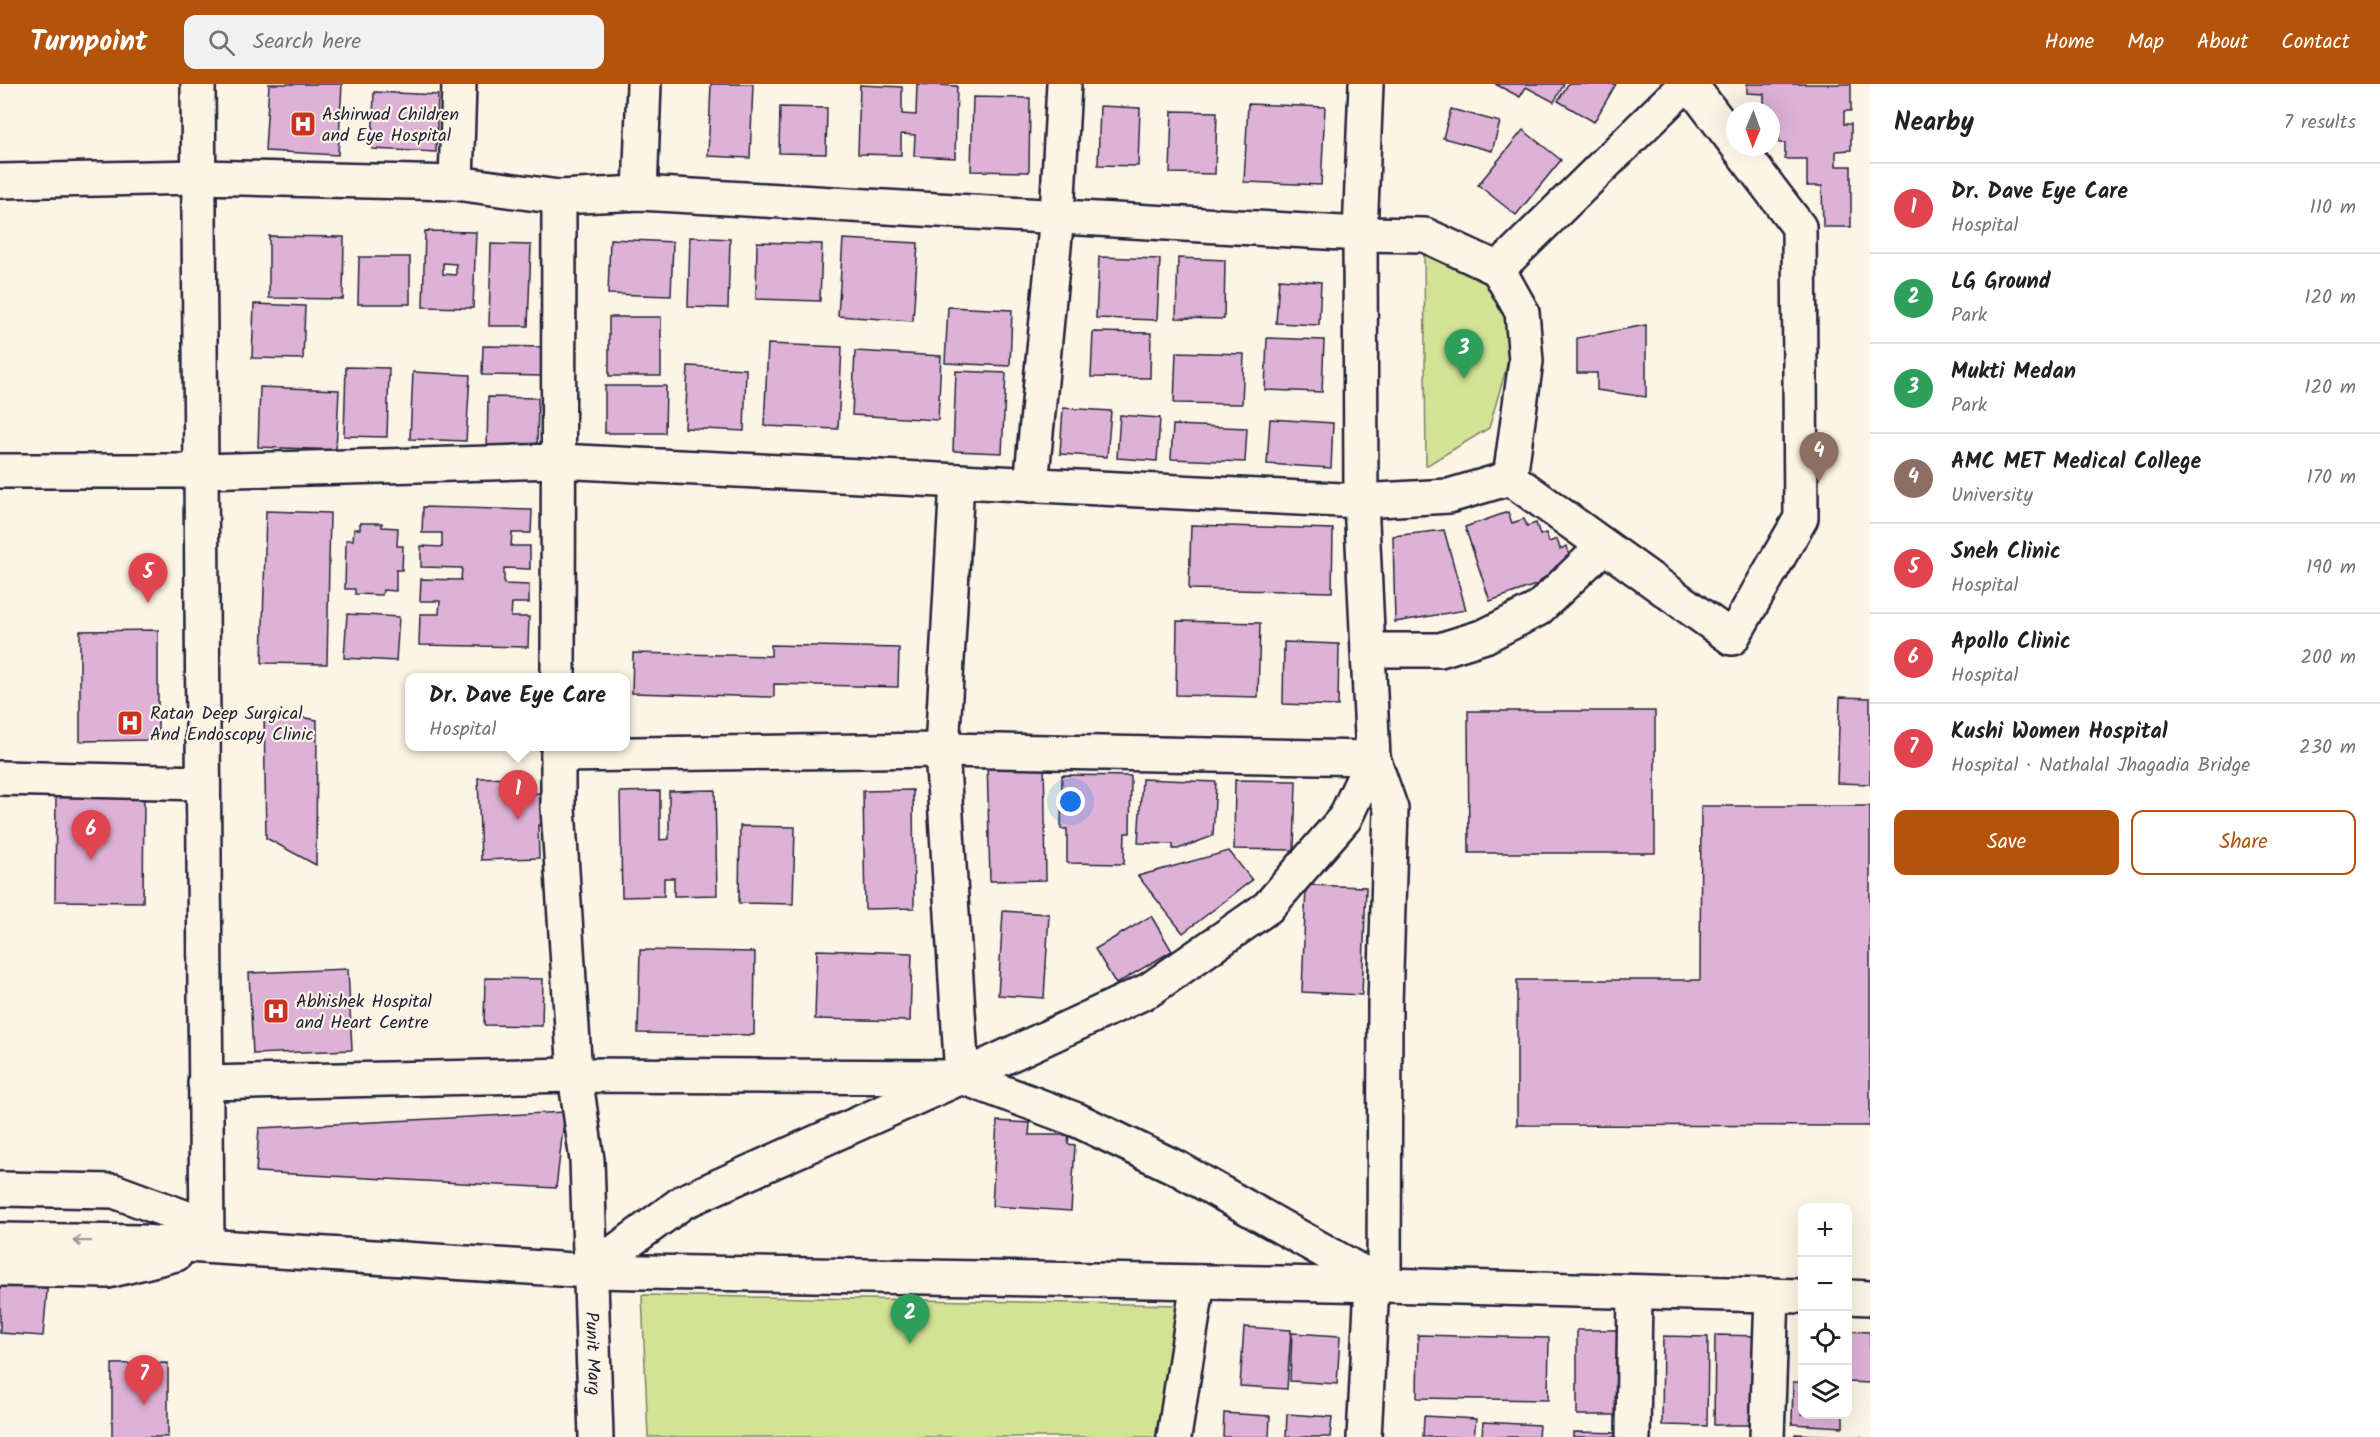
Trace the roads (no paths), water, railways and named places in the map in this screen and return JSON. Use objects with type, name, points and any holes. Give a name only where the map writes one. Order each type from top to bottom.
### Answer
[{"type":"street","points":[[198,84],[206,1235]]},
{"type":"street","points":[[456,183],[459,84]]},
{"type":"street","points":[[640,193],[644,84]]},
{"type":"street","points":[[1031,485],[1057,215],[1064,84]]},
{"type":"street","points":[[1364,1437],[1378,1285],[1391,809],[1373,758],[1361,501],[1360,234],[1366,84]]},
{"type":"street","points":[[1498,269],[1688,84],[1726,132]]},
{"type":"street","points":[[1510,478],[1732,638],[1802,518],[1800,227],[1745,156]]},
{"type":"street","points":[[0,181],[199,177],[456,183],[559,197],[640,193],[1360,234],[1425,235],[1498,269],[1522,312],[1526,361],[1510,478]]},
{"type":"street","points":[[558,673],[559,197]]},
{"type":"street","points":[[0,471],[201,471],[558,461],[1361,501],[1449,496],[1510,478]]},
{"type":"street","points":[[957,481],[942,750],[962,1077]]},
{"type":"street","points":[[1368,650],[1440,650],[1485,636],[1538,609],[1604,546]]},
{"type":"street","points":[[630,751],[942,750],[1373,758]]},
{"type":"street","name":"Punit Marg","points":[[558,751],[558,808],[575,1075],[587,1160],[597,1437]]},
{"type":"street","points":[[590,1271],[683,1202],[1149,990],[1268,907],[1345,818],[1373,758]]},
{"type":"street","points":[[0,778],[203,783]]},
{"type":"street","points":[[205,1083],[575,1075],[962,1077],[1077,1120],[1179,1169],[1378,1285]]},
{"type":"street","points":[[0,1189],[114,1191],[206,1235]]},
{"type":"street","points":[[0,1218],[590,1271],[1378,1285],[1787,1296],[1767,1437]]},
{"type":"street","points":[[0,1240],[141,1231]]},
{"type":"street","points":[[0,1269],[108,1271],[206,1235]]},
{"type":"street","points":[[1174,1437],[1198,1282]]},
{"type":"street","points":[[1633,1437],[1635,1292]]},
{"type":"street","points":[[1852,1298],[1870,1298]]},
{"type":"place","name":"Ashirwad Children and Eye Hospital","points":[[303,124]]},
{"type":"place","name":"Mukti Medan","points":[[1464,379]]},
{"type":"place","name":"AMC MET Medical College","points":[[1819,482]]},
{"type":"place","name":"Sneh Clinic","points":[[148,603]]},
{"type":"place","name":"Ratan Deep Surgical And Endoscopy Clinic","points":[[130,723]]},
{"type":"place","name":"Dr. Dave Eye Care","points":[[518,820]]},
{"type":"place","name":"Apollo Clinic","points":[[91,860]]},
{"type":"place","name":"Abhishek Hospital and Heart Centre","points":[[276,1011]]},
{"type":"place","name":"LG Ground","points":[[910,1344]]},
{"type":"place","name":"Kushi Women Hospital","points":[[144,1405]]}]
